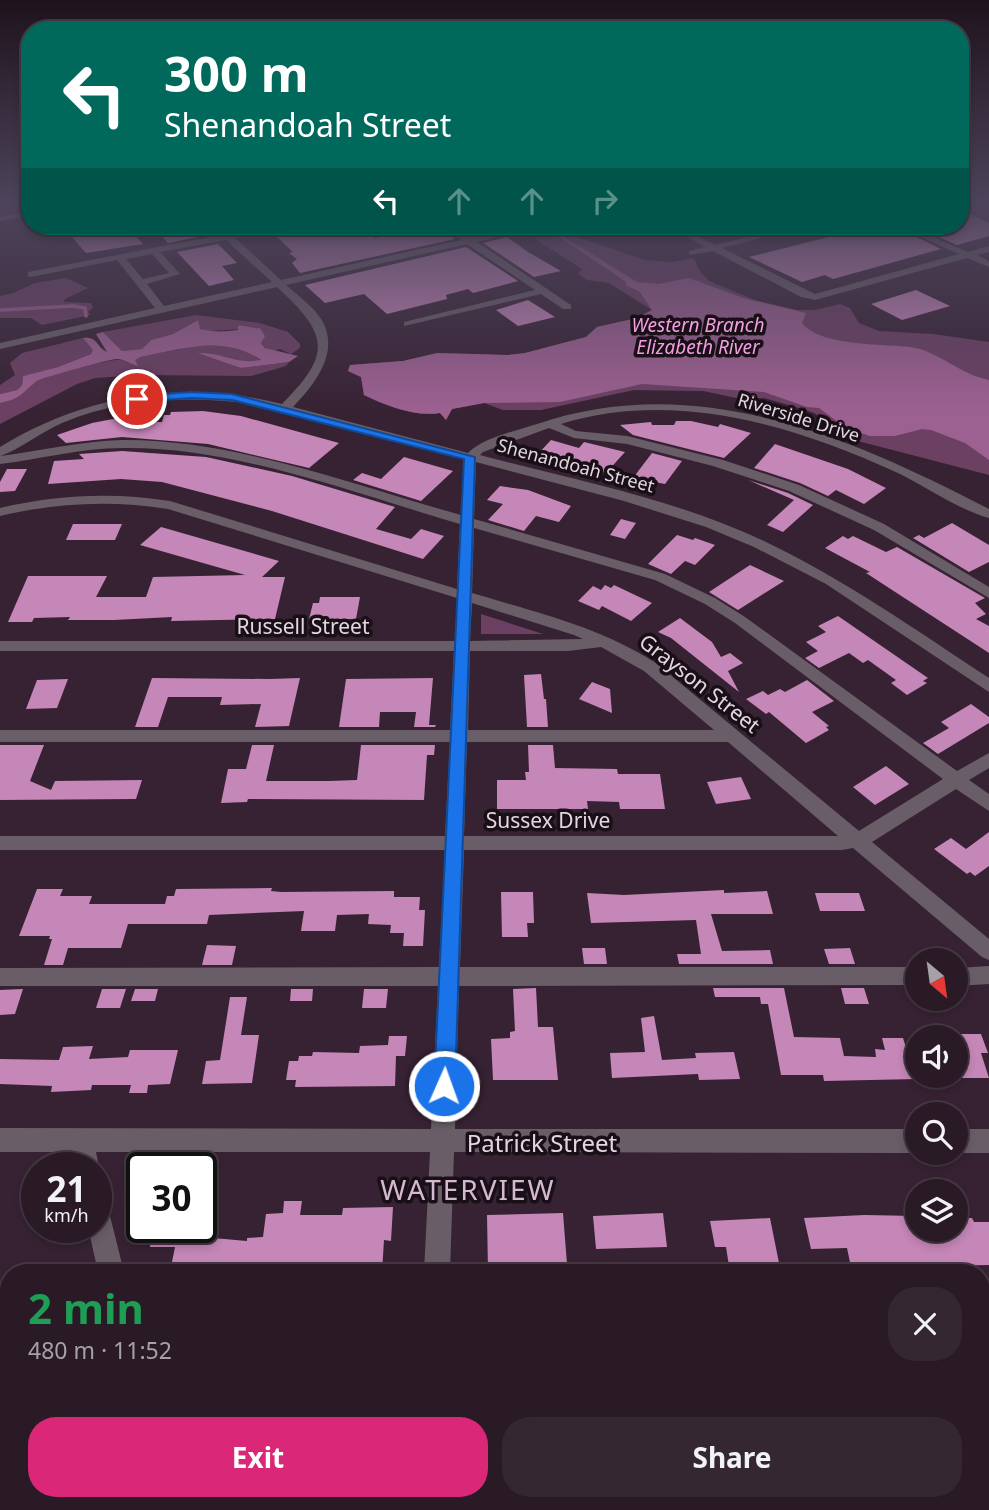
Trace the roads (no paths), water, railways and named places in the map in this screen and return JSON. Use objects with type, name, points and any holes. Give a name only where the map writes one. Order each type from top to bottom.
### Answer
[{"type":"street","points":[[31,274],[40,272]]},
{"type":"street","points":[[132,272],[162,310]]},
{"type":"street","points":[[140,283],[173,272]]},
{"type":"street","points":[[266,272],[312,314],[318,324],[323,345],[317,373],[284,409]]},
{"type":"street","points":[[0,346],[330,272]]},
{"type":"street","points":[[516,272],[567,307]]},
{"type":"street","points":[[761,272],[805,295],[822,297],[907,272]]},
{"type":"street","points":[[408,324],[542,290]]},
{"type":"street","name":"Shenandoah Street","points":[[0,452],[23,437],[70,415],[137,399],[212,395],[255,401],[670,510],[759,544],[831,581],[989,686]]},
{"type":"street","name":"Riverside Drive","points":[[470,457],[479,449],[550,424],[608,409],[651,405],[697,408],[743,416],[866,456],[989,514]]},
{"type":"street","points":[[550,424],[574,434],[627,440],[718,463],[794,488],[879,527],[989,593]]},
{"type":"street","points":[[0,460],[107,445],[180,446],[281,468],[660,577],[710,601],[740,620],[989,804]]},
{"type":"street","points":[[437,1264],[470,457]]},
{"type":"street","name":"Grayson Street","points":[[0,512],[76,498],[146,501],[170,505],[605,641],[650,667],[989,951]]},
{"type":"street","name":"Russell Street","points":[[0,646],[568,646],[605,641]]},
{"type":"street","points":[[0,736],[732,736]]},
{"type":"street","name":"Sussex Drive","points":[[0,843],[842,843],[857,840],[989,759]]},
{"type":"street","points":[[968,976],[989,975]]},
{"type":"street","points":[[0,976],[905,976]]},
{"type":"street","name":"Patrick Street","points":[[0,1140],[905,1141]]},
{"type":"street","points":[[81,1140],[84,1152]]},
{"type":"street","points":[[968,1141],[989,1141]]},
{"type":"street","points":[[104,1243],[109,1264]]},
{"type":"water","name":"Western Branch Elizabeth River","points":[[612,272],[622,272],[637,282],[659,284],[689,278],[743,298],[806,313],[802,323],[810,331],[822,336],[921,349],[989,380],[989,460],[965,443],[931,430],[922,429],[895,436],[870,436],[846,428],[819,408],[807,407],[764,392],[642,384],[560,402],[484,403],[452,409],[446,420],[440,413],[411,412],[364,395],[361,377],[348,371],[350,365],[403,361],[437,353],[525,353],[586,337],[597,327],[637,318],[652,310],[639,291],[627,286],[625,281]]},
{"type":"water","points":[[198,320],[200,329],[209,331],[238,330],[238,326],[260,328],[265,336],[261,344],[265,348],[298,356],[289,362],[241,368],[198,353],[244,361],[261,360],[232,347],[202,346],[140,357],[135,360],[138,366],[117,359],[37,381],[18,397],[0,403],[0,394],[17,390],[22,385],[23,376],[58,367],[91,354],[93,350],[83,338],[94,340],[107,352],[96,334],[103,332],[122,351],[142,349],[151,340],[173,334]]},
{"type":"waterway","points":[[0,310],[73,306],[85,308],[86,316]]},
{"type":"district","name":"WATERVIEW","points":[[468,1189]]}]
